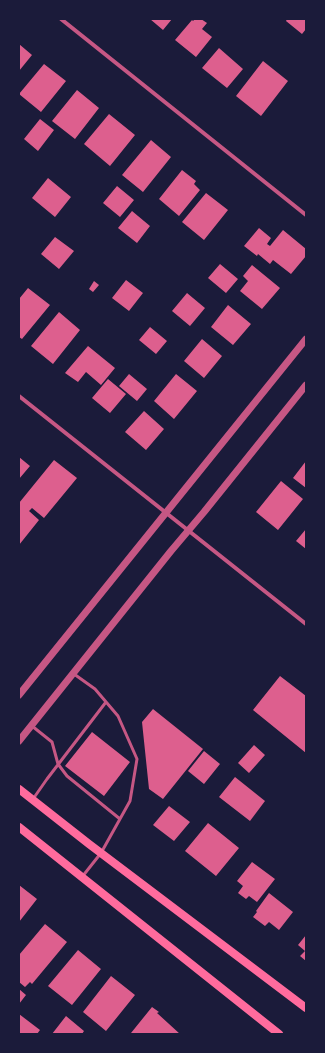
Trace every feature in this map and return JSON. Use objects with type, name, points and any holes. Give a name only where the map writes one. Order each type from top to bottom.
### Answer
[{"type":"main road","points":[[19,789],[306,1008]]},
{"type":"main road","points":[[19,827],[279,1034]]},
{"type":"street","points":[[61,19],[306,215]]},
{"type":"street","points":[[19,694],[306,339]]},
{"type":"street","points":[[19,741],[306,385]]},
{"type":"street","points":[[19,396],[306,624]]},
{"type":"lane","points":[[73,673],[95,689],[118,716],[137,759],[130,801],[101,853],[82,877]]},
{"type":"lane","points":[[33,799],[106,702]]},
{"type":"lane","points":[[32,726],[52,742],[58,764],[67,776],[120,819]]},
{"type":"building","points":[[150,19],[172,19],[163,30]]},
{"type":"building","points":[[195,19],[201,19],[207,23],[202,29],[212,37],[196,57],[175,40],[192,20],[193,21]]},
{"type":"building","points":[[287,19],[306,19],[306,29],[302,34],[286,21]]},
{"type":"building","points":[[19,44],[32,55],[19,71]]},
{"type":"building","points":[[219,48],[243,69],[227,88],[202,68]]},
{"type":"building","points":[[263,61],[288,81],[261,116],[236,96]]},
{"type":"building","points":[[44,64],[66,81],[41,112],[19,94]]},
{"type":"building","points":[[77,90],[99,108],[75,139],[52,121]]},
{"type":"building","points":[[109,114],[135,135],[110,166],[84,144]]},
{"type":"building","points":[[40,119],[54,130],[38,151],[24,139]]},
{"type":"building","points":[[151,140],[171,157],[143,192],[122,175]]},
{"type":"building","points":[[182,170],[196,181],[194,184],[200,190],[179,216],[159,199]]},
{"type":"building","points":[[48,178],[71,197],[55,217],[32,198]]},
{"type":"building","points":[[117,186],[134,200],[120,217],[103,203]]},
{"type":"building","points":[[206,193],[228,210],[204,240],[182,222]]},
{"type":"building","points":[[132,211],[150,226],[137,243],[118,228]]},
{"type":"building","points":[[259,228],[271,238],[267,244],[270,246],[283,230],[306,249],[306,256],[291,274],[273,260],[270,264],[258,254],[257,256],[244,246]]},
{"type":"building","points":[[55,237],[74,251],[59,269],[41,254]]},
{"type":"building","points":[[220,264],[238,279],[226,293],[208,278]]},
{"type":"building","points":[[252,265],[280,288],[262,309],[240,291],[248,281],[243,276]]},
{"type":"building","points":[[126,280],[143,293],[129,311],[112,298]]},
{"type":"building","points":[[94,281],[99,285],[93,292],[89,289]]},
{"type":"building","points":[[28,288],[50,305],[22,339],[19,337],[19,299]]},
{"type":"building","points":[[187,293],[205,308],[190,326],[172,311]]},
{"type":"building","points":[[228,305],[251,324],[233,345],[211,327]]},
{"type":"building","points":[[59,312],[80,330],[53,364],[31,346]]},
{"type":"building","points":[[150,327],[167,341],[156,354],[139,340]]},
{"type":"building","points":[[202,339],[222,356],[204,378],[184,361]]},
{"type":"building","points":[[88,346],[115,368],[101,385],[86,372],[78,382],[65,373]]},
{"type":"building","points":[[129,374],[147,389],[137,401],[119,386]]},
{"type":"building","points":[[176,374],[197,391],[174,419],[154,401]]},
{"type":"building","points":[[108,379],[126,394],[110,413],[92,398]]},
{"type":"building","points":[[144,411],[164,429],[146,450],[125,432]]},
{"type":"building","points":[[19,457],[30,466],[19,479]]},
{"type":"building","points":[[54,460],[77,478],[44,518],[32,508],[29,511],[39,520],[19,545],[19,503]]},
{"type":"building","points":[[306,461],[306,488],[293,478]]},
{"type":"building","points":[[281,481],[303,499],[278,530],[256,512]]},
{"type":"building","points":[[306,529],[306,549],[296,541]]},
{"type":"building","points":[[280,676],[306,696],[306,753],[253,710]]},
{"type":"building","points":[[153,709],[203,749],[163,799],[149,789],[142,722]]},
{"type":"building","points":[[92,732],[130,762],[104,796],[65,766]]},
{"type":"building","points":[[254,745],[265,755],[249,773],[238,763]]},
{"type":"building","points":[[204,751],[220,764],[204,784],[188,771]]},
{"type":"building","points":[[235,777],[265,801],[250,821],[219,797]]},
{"type":"building","points":[[169,806],[190,822],[174,841],[153,825]]},
{"type":"building","points":[[208,823],[239,848],[216,876],[185,851]]},
{"type":"building","points":[[252,862],[275,879],[257,902],[249,896],[246,899],[238,893],[243,886],[237,881]]},
{"type":"building","points":[[19,885],[37,899],[19,922]]},
{"type":"building","points":[[269,893],[293,912],[279,930],[269,922],[265,926],[253,917]]},
{"type":"building","points":[[45,924],[67,942],[32,984],[30,982],[25,987],[19,982],[19,955]]},
{"type":"building","points":[[306,935],[306,961],[300,956],[305,951],[298,945]]},
{"type":"building","points":[[78,950],[101,969],[72,1005],[48,986]]},
{"type":"building","points":[[111,976],[135,995],[106,1031],[83,1012]]},
{"type":"building","points":[[19,989],[26,995],[19,1004]]},
{"type":"building","points":[[152,1007],[159,1012],[157,1013],[180,1034],[131,1033]]},
{"type":"building","points":[[19,1014],[40,1030],[37,1034],[19,1034]]},
{"type":"building","points":[[66,1016],[84,1031],[82,1034],[52,1034]]}]
